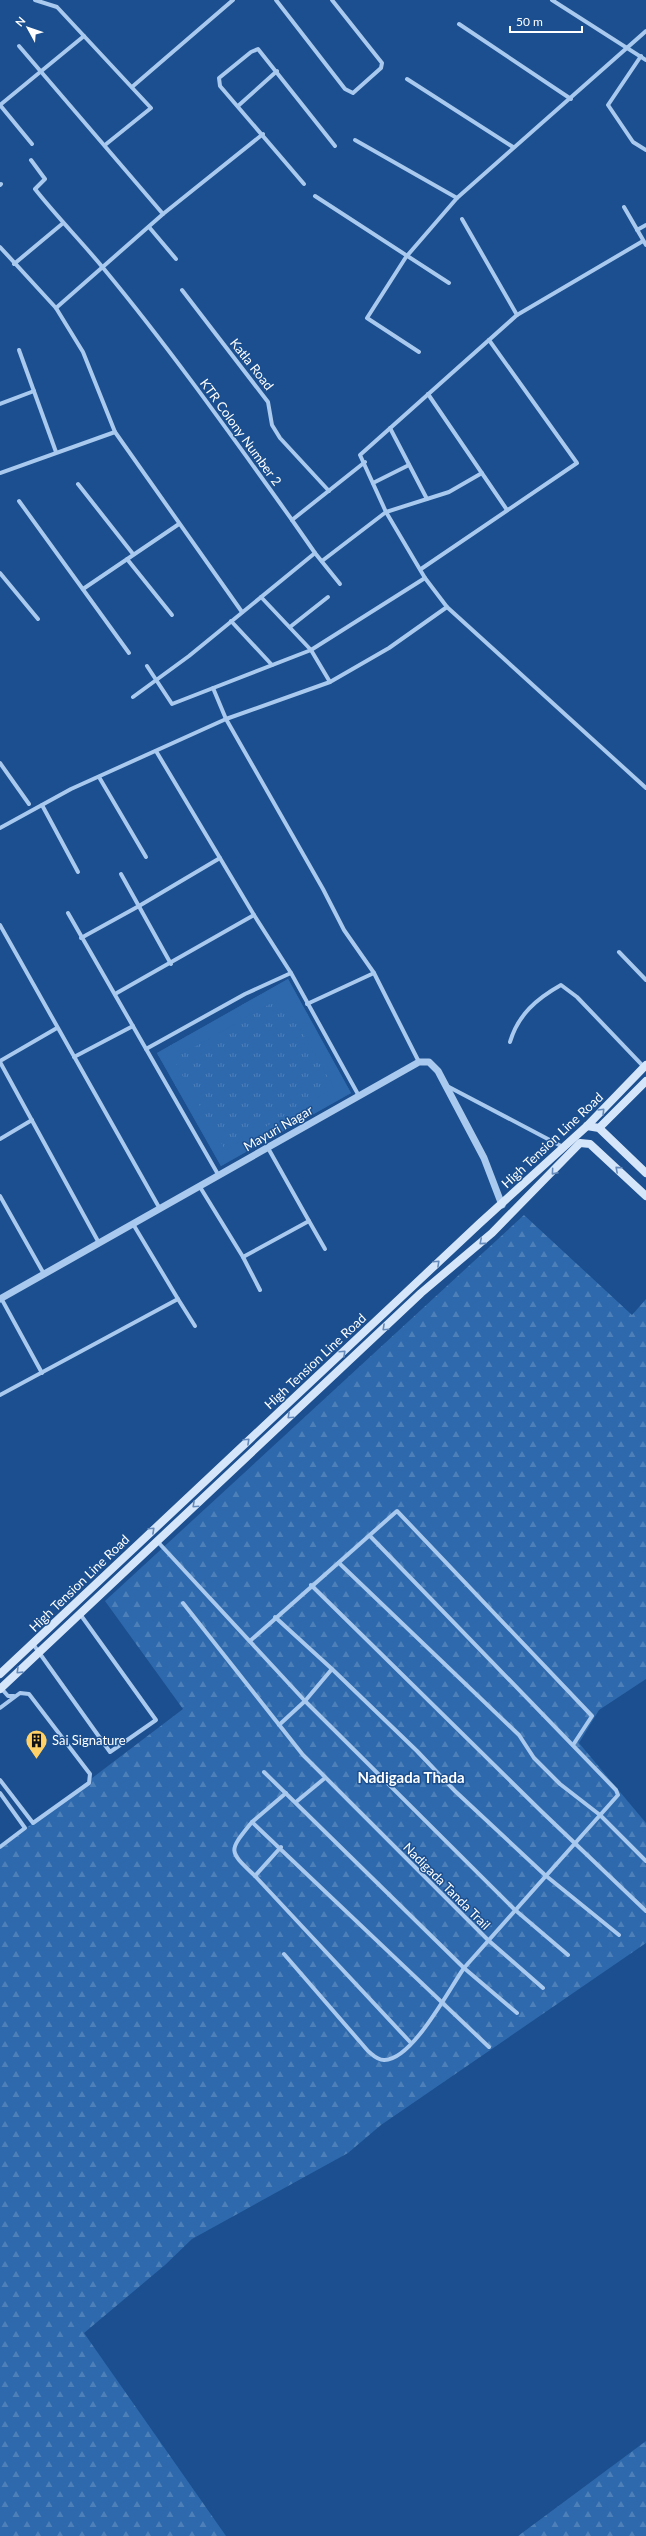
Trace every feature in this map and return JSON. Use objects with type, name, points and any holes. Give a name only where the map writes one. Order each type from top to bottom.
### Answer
[{"type":"main road","name":"High Tension Line Road","points":[[0,1674],[587,1126],[645,1067]]},
{"type":"main road","points":[[599,1128],[646,1081]]},
{"type":"main road","points":[[587,1126],[599,1128],[646,1173]]},
{"type":"main road","name":"High Tension Line Road","points":[[1,1689],[421,1293],[511,1215],[580,1143],[586,1142],[646,1196]]},
{"type":"main road","points":[[316,1378],[324,1385]]},
{"type":"street","points":[[35,0],[56,7],[151,108],[105,145]]},
{"type":"street","points":[[132,87],[233,0]]},
{"type":"street","points":[[276,0],[345,89],[353,93],[381,68],[382,63],[332,0]]},
{"type":"street","points":[[552,0],[628,47],[646,60]]},
{"type":"street","points":[[459,24],[571,99]]},
{"type":"street","points":[[419,352],[367,318],[406,257],[457,198],[513,147],[571,99],[646,31]]},
{"type":"street","points":[[32,144],[0,105],[84,36]]},
{"type":"street","points":[[19,46],[163,214]]},
{"type":"street","points":[[304,184],[263,134],[220,86],[219,78],[256,49],[262,52],[335,146]]},
{"type":"street","points":[[641,56],[608,105],[633,142],[646,150]]},
{"type":"street","points":[[238,106],[276,71]]},
{"type":"street","points":[[407,79],[513,147]]},
{"type":"street","points":[[56,308],[163,214],[263,134]]},
{"type":"street","points":[[355,140],[457,198]]},
{"type":"street","name":"KTR Colony Number 2","points":[[31,160],[45,179],[35,188],[62,224],[103,268],[173,356],[315,553],[340,584]]},
{"type":"street","points":[[314,196],[406,257],[449,283]]},
{"type":"street","points":[[624,207],[645,243],[517,315],[360,455],[365,462],[386,512],[425,578],[447,607],[646,788]]},
{"type":"street","points":[[462,219],[517,315]]},
{"type":"street","points":[[14,264],[62,224]]},
{"type":"street","points":[[638,230],[646,224]]},
{"type":"street","points":[[148,227],[176,259]]},
{"type":"street","points":[[0,247],[56,308],[83,352],[115,432],[242,612]]},
{"type":"street","name":"Katla Road","points":[[182,290],[268,402],[272,425],[280,438],[329,491]]},
{"type":"street","points":[[421,569],[577,463],[489,340]]},
{"type":"street","points":[[19,350],[56,452]]},
{"type":"street","points":[[0,404],[34,391]]},
{"type":"street","points":[[428,394],[507,510]]},
{"type":"street","points":[[390,428],[427,499]]},
{"type":"street","points":[[0,474],[56,452],[115,432]]},
{"type":"street","points":[[292,520],[365,462]]},
{"type":"street","points":[[374,483],[409,465]]},
{"type":"street","points":[[322,562],[386,512],[449,492],[482,473]]},
{"type":"street","points":[[78,484],[133,554]]},
{"type":"street","points":[[19,501],[129,652]]},
{"type":"street","points":[[83,589],[179,524]]},
{"type":"street","points":[[133,697],[157,681],[315,553]]},
{"type":"street","points":[[127,559],[172,615]]},
{"type":"street","points":[[0,573],[38,619]]},
{"type":"street","points":[[147,666],[172,704],[311,650],[425,578]]},
{"type":"street","points":[[261,597],[311,650],[330,682]]},
{"type":"street","points":[[290,627],[328,597]]},
{"type":"street","points":[[0,828],[71,789],[226,719],[330,682],[389,648],[447,607]]},
{"type":"street","points":[[231,622],[272,665]]},
{"type":"street","points":[[213,688],[226,719],[324,889],[344,930],[374,973],[419,1062],[428,1062],[434,1065],[484,1158],[502,1205]]},
{"type":"street","points":[[156,751],[254,915],[291,973],[359,1096]]},
{"type":"street","points":[[0,763],[29,804]]},
{"type":"street","points":[[99,777],[146,857]]},
{"type":"street","points":[[42,805],[78,872]]},
{"type":"street","points":[[81,938],[220,858]]},
{"type":"street","points":[[121,874],[171,964]]},
{"type":"street","points":[[68,913],[219,1176]]},
{"type":"street","points":[[115,994],[171,964],[254,915]]},
{"type":"street","points":[[0,924],[57,1028],[160,1209]]},
{"type":"street","points":[[619,952],[646,980]]},
{"type":"street","points":[[146,1048],[245,994],[291,973]]},
{"type":"street","points":[[307,1004],[374,973]]},
{"type":"street","points":[[510,1042],[515,1026],[524,1012],[561,985],[577,997],[645,1067]]},
{"type":"street","points":[[74,1057],[133,1026]]},
{"type":"street","points":[[57,1028],[0,1062],[99,1243]]},
{"type":"street","name":"Mayuri Nagar","points":[[0,1298],[200,1187],[419,1062]]},
{"type":"street","points":[[445,1085],[563,1147]]},
{"type":"street","points":[[0,1139],[32,1120]]},
{"type":"street","points":[[268,1148],[325,1249]]},
{"type":"street","points":[[200,1187],[243,1257],[260,1290]]},
{"type":"street","points":[[0,1196],[44,1274]]},
{"type":"street","points":[[243,1257],[309,1220]]},
{"type":"street","points":[[134,1224],[178,1299],[196,1326]]},
{"type":"street","points":[[0,1298],[42,1373]]},
{"type":"street","points":[[0,1395],[178,1299]]},
{"type":"street","points":[[250,1641],[311,1585],[370,1536],[397,1511],[592,1716],[573,1745]]},
{"type":"street","points":[[284,1954],[368,2051],[378,2059],[389,2060],[397,2056],[428,2027],[441,2003],[464,1968],[514,1909],[600,1815],[616,1800],[617,1792],[370,1536]]},
{"type":"street","points":[[157,1541],[304,1701],[423,1816],[514,1909],[568,1955]]},
{"type":"street","points":[[338,1563],[519,1735],[534,1758],[560,1784],[600,1815],[646,1861]]},
{"type":"street","points":[[311,1585],[574,1843],[646,1911]]},
{"type":"street","points":[[183,1603],[279,1725],[304,1701],[332,1669]]},
{"type":"street","points":[[33,1644],[110,1752],[156,1720],[80,1613]]},
{"type":"street","points":[[275,1617],[332,1669],[359,1698],[417,1751],[455,1791],[545,1875],[619,1935]]},
{"type":"street","points":[[1,1689],[8,1696],[15,1696]]},
{"type":"street","points":[[0,1708],[15,1696],[24,1692],[29,1694],[90,1774],[91,1781],[33,1823],[0,1780]]},
{"type":"street","name":"Nadigada Tanda Trail","points":[[279,1725],[303,1755],[341,1794],[488,1940],[543,1988]]},
{"type":"street","points":[[264,1772],[464,1968],[517,2013]]},
{"type":"street","points":[[296,1802],[325,1778]]},
{"type":"street","points":[[0,1793],[25,1828],[0,1847]]},
{"type":"street","points":[[286,1793],[252,1822],[236,1842],[234,1856],[255,1876],[411,2043]]},
{"type":"street","points":[[252,1822],[281,1847],[441,2003],[489,2047]]},
{"type":"street","points":[[255,1876],[281,1847]]},
{"type":"green space","points":[[288,979],[351,1093],[221,1166],[157,1053]]},
{"type":"green space","points":[[288,979],[351,1093],[221,1166],[157,1053]],"holes":[[[282,997],[334,1088],[225,1150],[173,1059]]]},
{"type":"green space","points":[[524,1215],[632,1315],[646,1299],[646,1679],[599,1710],[579,1743],[646,1823],[646,1943],[381,2125],[348,2153],[192,2239],[165,2265],[84,2333],[226,2536],[0,2536],[0,1848],[183,1709],[105,1601]]},
{"type":"green space","points":[[646,2441],[646,2536],[518,2536]]},
{"type":"place","name":"Sai Signature","points":[[36,1760]]},
{"type":"district","name":"Nadigada Thada","points":[[411,1778]]}]
